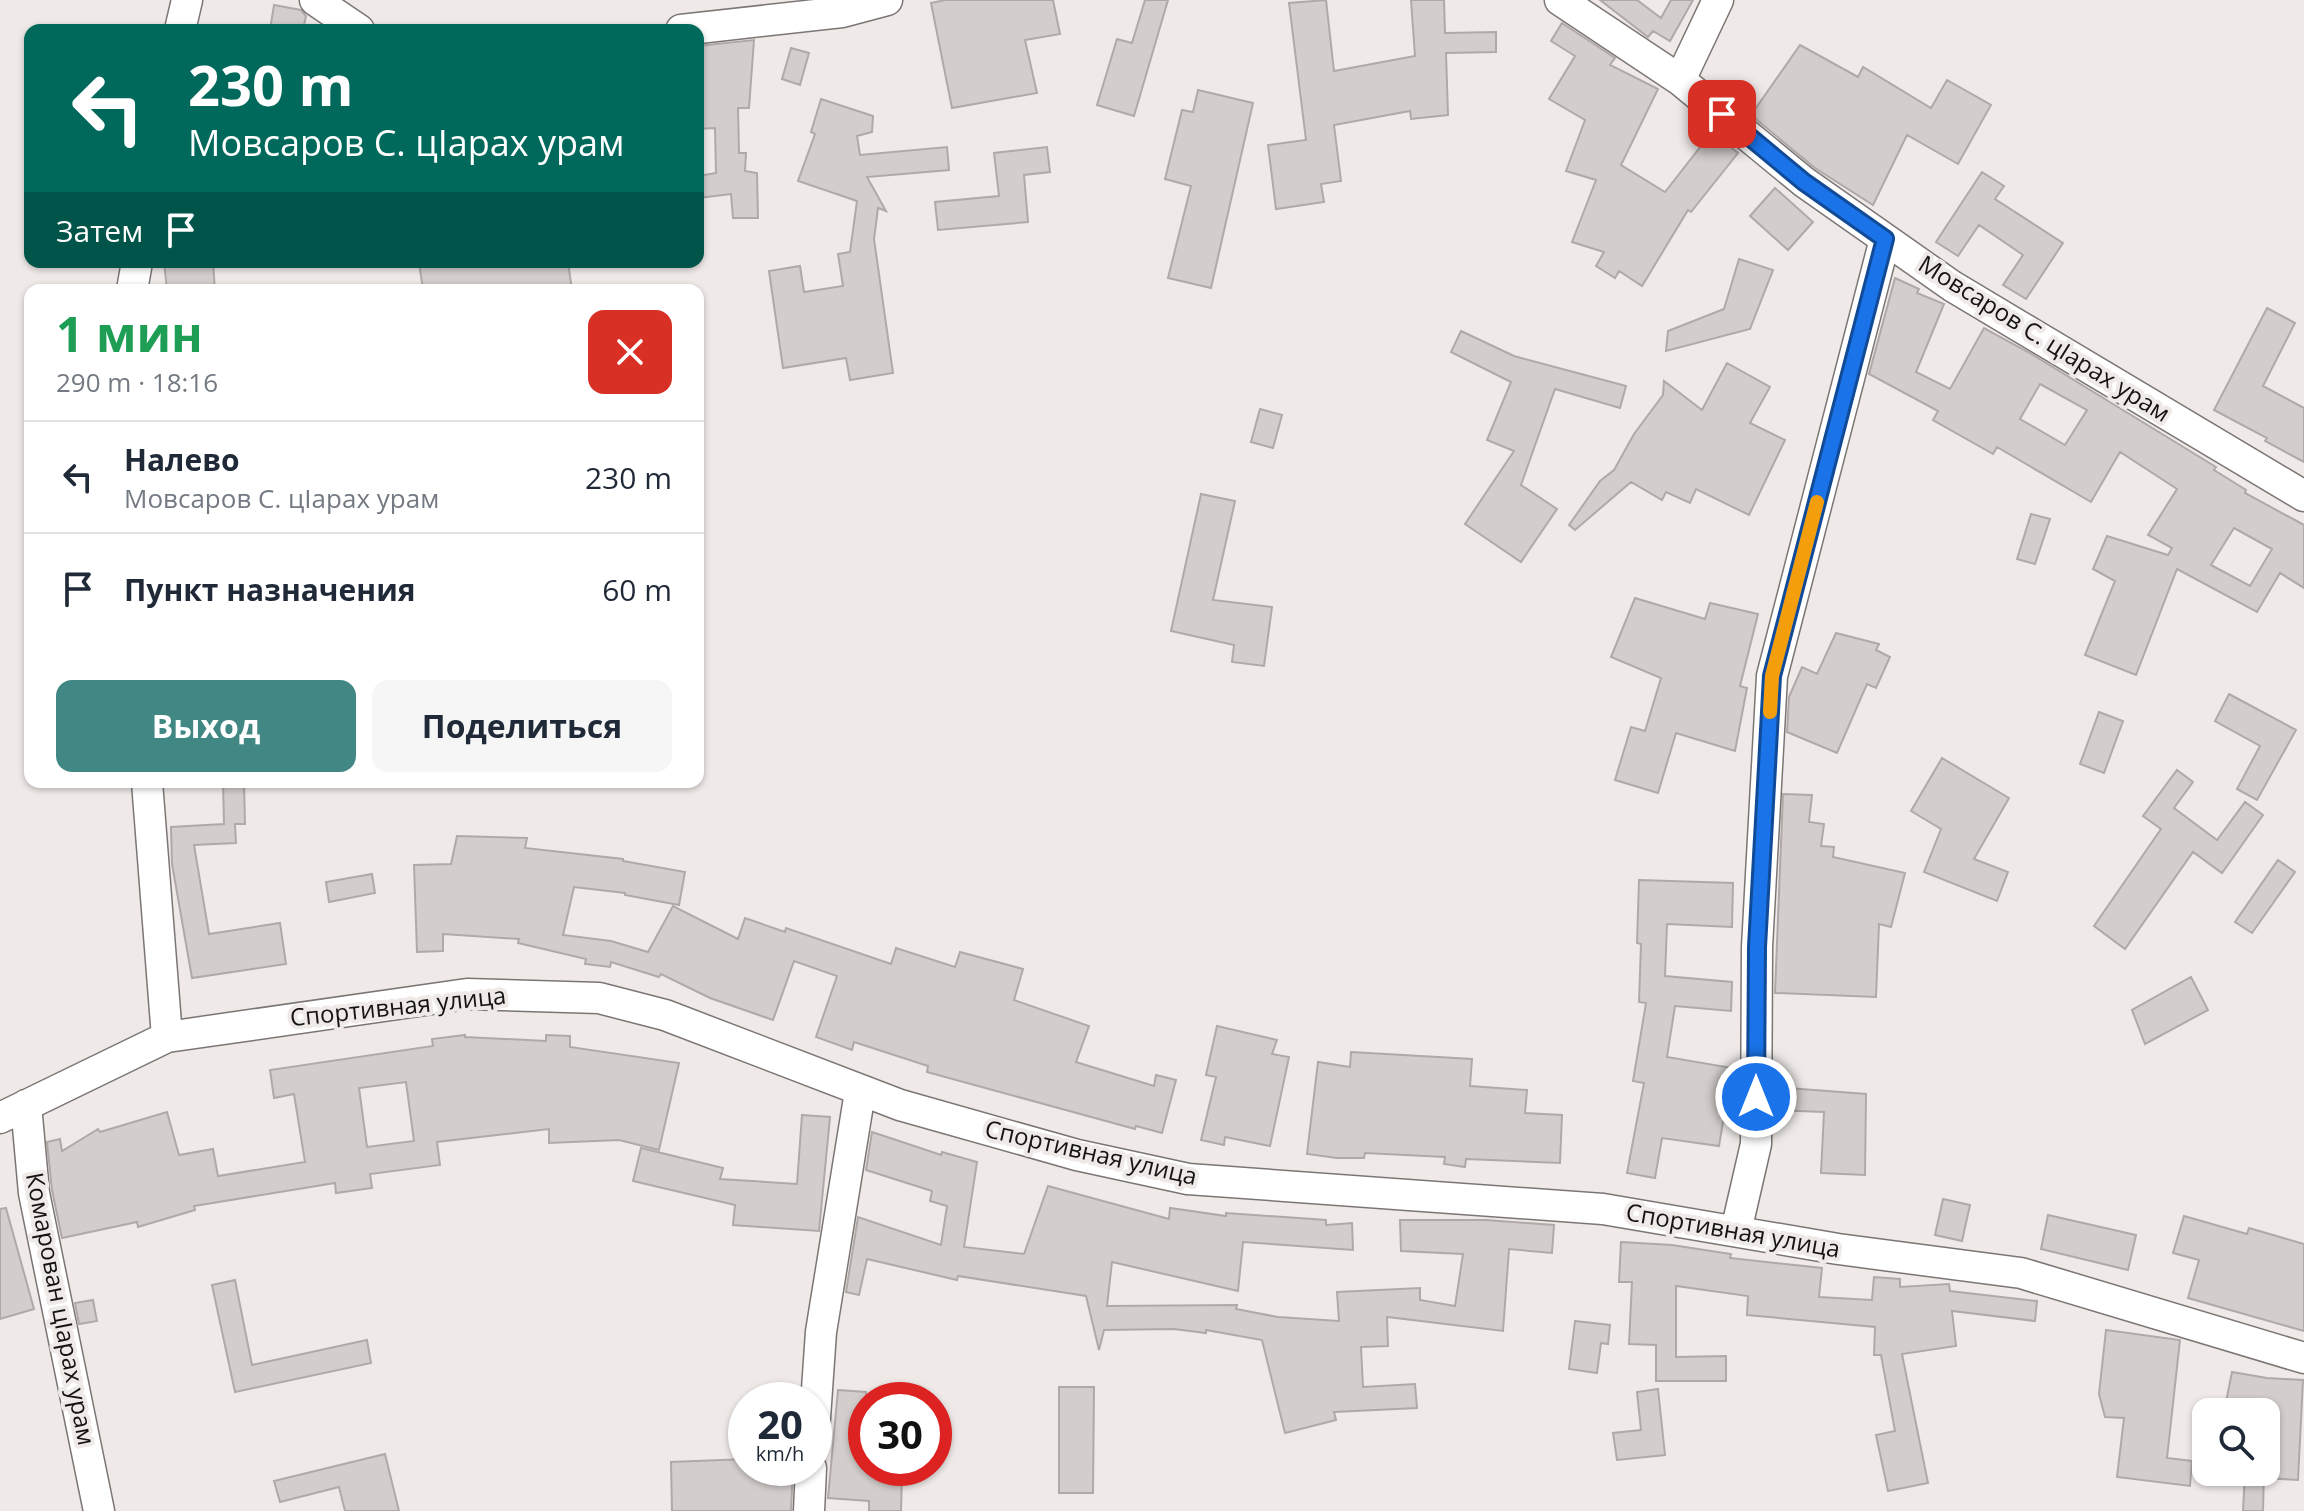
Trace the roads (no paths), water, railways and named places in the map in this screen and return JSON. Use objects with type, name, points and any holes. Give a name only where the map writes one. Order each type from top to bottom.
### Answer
[{"type":"street","points":[[181,24],[187,0]]},
{"type":"street","points":[[704,27],[842,12],[887,0]]},
{"type":"street","name":"Мовсаров С. цIарах урам","points":[[1560,0],[1680,80],[1804,182],[1952,286],[2304,496]]},
{"type":"street","points":[[1680,80],[1718,0]]},
{"type":"street","points":[[1736,1231],[1756,1144],[1757,947],[1772,676],[1885,239]]},
{"type":"street","points":[[147,788],[167,1037]]},
{"type":"street","name":"Спортивная улица","points":[[13,1112],[167,1037],[467,994],[599,998],[665,1015],[860,1092],[1077,1155],[1188,1179],[1603,1209],[1838,1249],[2021,1273],[2304,1358]]},
{"type":"street","points":[[818,1382],[821,1332],[860,1092]]},
{"type":"street","name":"Комарован цIарах урам","points":[[13,1112],[34,1193],[99,1511]]},
{"type":"street","points":[[809,1511],[810,1486]]}]
